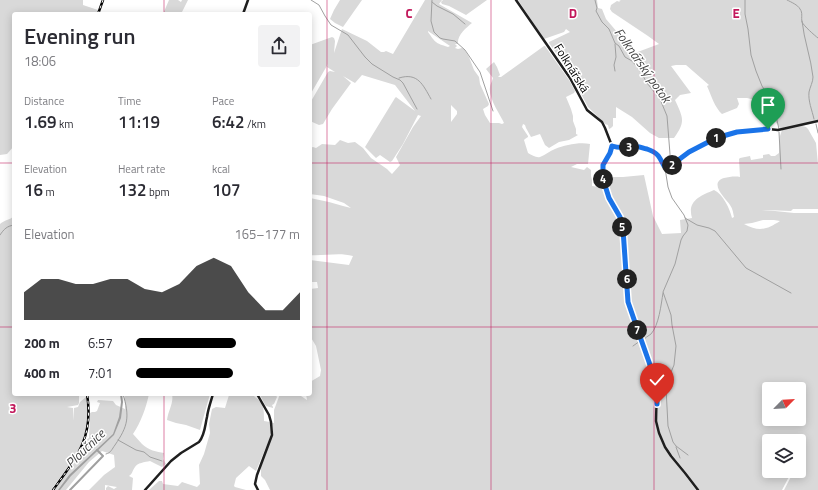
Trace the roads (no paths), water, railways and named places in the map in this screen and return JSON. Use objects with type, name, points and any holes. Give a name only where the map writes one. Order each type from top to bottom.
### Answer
[{"type":"street","points":[[244,12],[248,0]]},
{"type":"street","name":"Folknářská","points":[[516,0],[570,78],[587,110],[602,122],[612,146]]},
{"type":"street","points":[[698,490],[671,456],[659,433],[656,421],[657,387],[628,302],[623,229],[620,217],[609,198],[603,179],[603,165],[612,146],[624,148],[642,147],[655,152],[660,156],[664,166],[667,167],[689,152],[725,135],[737,132],[768,129],[775,131],[818,120]]},
{"type":"street","points":[[145,490],[171,461],[202,439],[212,396]]},
{"type":"street","points":[[258,396],[269,416],[272,435],[257,475],[255,484],[258,490]]},
{"type":"waterway","points":[[311,0],[319,5],[331,25],[348,35],[372,64],[403,83],[417,109]]},
{"type":"waterway","points":[[432,0],[431,21],[434,32],[440,38],[455,41],[465,50],[480,72],[493,111]]},
{"type":"waterway","name":"Folknářský potok","points":[[595,0],[597,8],[596,11],[602,22],[609,29],[615,43],[619,46],[625,57],[632,61],[639,69],[647,83],[660,99],[667,116],[670,154],[670,157],[665,165]]},
{"type":"waterway","points":[[745,0],[745,14],[751,55],[762,86],[773,103],[779,129]]},
{"type":"waterway","points":[[787,0],[799,8],[802,22],[818,38]]},
{"type":"waterway","points":[[432,2],[453,14],[465,24]]},
{"type":"waterway","points":[[802,21],[813,77],[809,95],[814,119]]},
{"type":"waterway","points":[[615,44],[615,71]]},
{"type":"waterway","points":[[399,78],[415,78],[419,81],[431,99]]},
{"type":"waterway","points":[[816,124],[818,133]]},
{"type":"waterway","points":[[779,132],[781,169]]},
{"type":"waterway","name":"Folknářský potok","points":[[665,168],[668,187],[672,198],[684,215],[688,225],[687,231],[681,240],[675,264],[663,292],[671,315],[676,346],[674,365],[666,388],[668,426],[673,442],[688,455]]},
{"type":"waterway","points":[[685,218],[697,225],[715,231],[746,268],[791,293]]},
{"type":"waterway","points":[[0,235],[6,228],[12,225]]},
{"type":"waterway","points":[[643,340],[654,330],[659,315],[663,293]]},
{"type":"waterway","points":[[633,346],[640,341]]},
{"type":"waterway","points":[[106,454],[112,449],[125,427],[127,409],[124,396]]},
{"type":"waterway","points":[[118,440],[136,450],[144,452],[150,457],[162,461]]},
{"type":"waterway","points":[[676,447],[680,458]]},
{"type":"waterway","name":"Ploučnice","points":[[70,490],[103,456],[97,450]]},
{"type":"railway","points":[[99,12],[103,0]]},
{"type":"railway","points":[[53,490],[82,446],[86,435],[88,422],[89,409],[87,396]]}]
